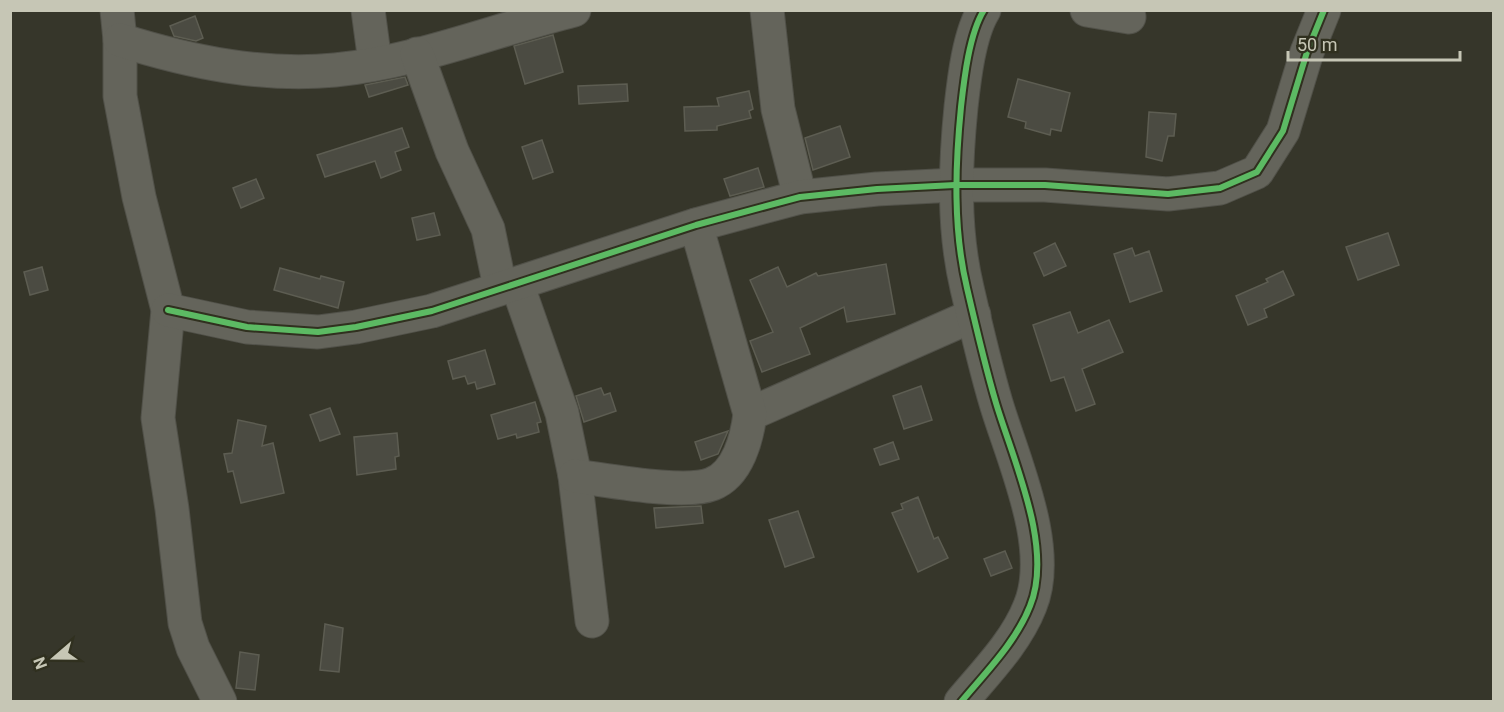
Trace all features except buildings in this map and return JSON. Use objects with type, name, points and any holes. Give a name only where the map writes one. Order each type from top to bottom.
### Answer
[{"type":"street","points":[[368,10],[375,62]]},
{"type":"street","points":[[767,10],[778,110],[800,197]]},
{"type":"street","points":[[961,702],[1010,642],[1031,605],[1037,574],[1037,542],[966,286],[955,186],[963,86],[975,33],[984,10]]},
{"type":"street","points":[[1087,10],[1129,17]]},
{"type":"street","points":[[168,310],[247,327],[318,332],[357,327],[432,311],[696,225],[800,197],[877,189],[955,186],[1045,185],[1131,192],[1196,193],[1220,188],[1257,172],[1283,131],[1307,52],[1324,10]]},
{"type":"street","points":[[118,25],[169,56],[243,69],[326,70],[417,54],[559,12]]},
{"type":"street","points":[[118,25],[120,96],[129,148],[168,310],[158,418],[188,634],[220,702]]},
{"type":"street","points":[[417,54],[452,151],[488,229],[508,286],[562,413],[575,476],[592,621]]},
{"type":"street","points":[[575,476],[689,488],[712,485],[733,467],[747,437],[750,414],[696,225]]},
{"type":"street","points":[[750,414],[974,315]]},
{"type":"cycle path","points":[[961,702],[1000,656],[1024,619],[1036,583],[1037,558],[1028,504],[988,375],[962,266],[959,243],[956,198],[961,107],[971,44],[984,10]]},
{"type":"cycle path","points":[[168,310],[247,327],[318,332],[356,327],[432,311],[696,225],[800,197],[877,189],[955,185],[1045,185],[1168,194],[1220,188],[1257,172],[1283,131],[1307,52],[1324,10]]}]
